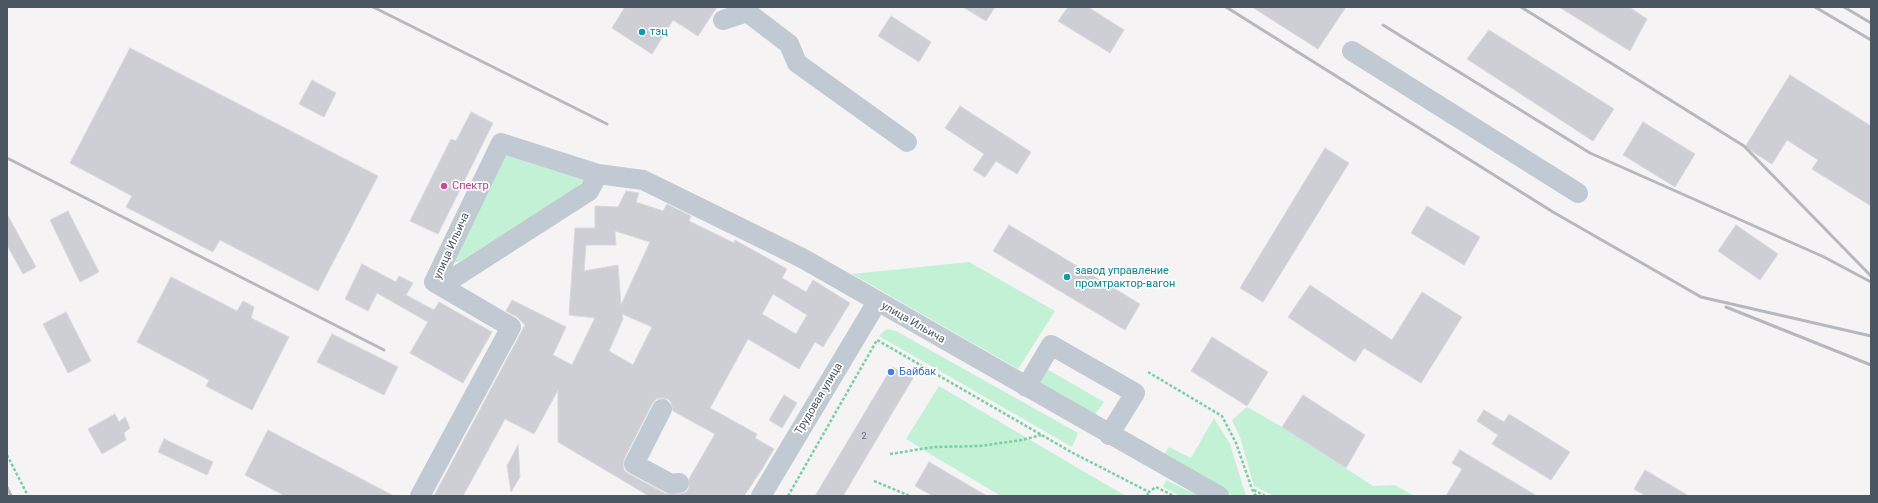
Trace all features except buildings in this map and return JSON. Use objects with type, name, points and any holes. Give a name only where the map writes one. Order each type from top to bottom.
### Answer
[{"type":"street","points":[[723,20],[747,12],[789,44],[797,63],[907,142]]},
{"type":"street","points":[[1352,51],[1578,193]]},
{"type":"street","name":"улица Ильича","points":[[598,174],[589,191],[441,286],[434,282],[501,143],[598,174],[643,180],[802,258],[1109,435],[1219,496]]},
{"type":"street","points":[[420,496],[511,327],[441,286]]},
{"type":"street","name":"Трудовая улица","points":[[761,496],[877,302]]},
{"type":"street","points":[[1026,387],[1051,345],[1135,393],[1109,435]]},
{"type":"street","points":[[662,409],[634,464],[671,484],[679,483]]},
{"type":"path","points":[[788,496],[877,340],[1040,435],[1149,492]]},
{"type":"path","points":[[1148,372],[1222,416],[1236,443],[1252,489],[1256,496]]},
{"type":"path","points":[[890,454],[934,446],[980,446],[1022,440],[1040,435]]},
{"type":"path","points":[[7,455],[28,496]]},
{"type":"path","points":[[874,481],[910,496]]},
{"type":"path","points":[[1147,496],[1149,492],[1156,487],[1174,496]]},
{"type":"path","points":[[1252,489],[1265,496]]},
{"type":"green space","points":[[509,153],[584,179],[577,188],[459,262],[454,262],[500,160]]},
{"type":"green space","points":[[969,262],[1055,311],[1018,369],[852,274]]},
{"type":"green space","points":[[887,329],[896,331],[1078,433],[1072,447],[879,336]]},
{"type":"green space","points":[[1045,368],[1104,402],[1095,415],[1036,381]]},
{"type":"green space","points":[[939,386],[1126,496],[1001,496],[906,439]]},
{"type":"green space","points":[[1247,407],[1282,427],[1373,486],[1395,485],[1414,496],[1274,496],[1254,486],[1240,437],[1232,420]]},
{"type":"green space","points":[[1214,418],[1230,444],[1246,496],[1233,496],[1163,456],[1169,447],[1191,458]]},
{"type":"green space","points":[[1166,480],[1199,496],[1180,496],[1163,487]]},
{"type":"railway","points":[[373,7],[607,124]]},
{"type":"railway","points":[[1226,7],[1553,212],[1701,297],[1871,336]]},
{"type":"railway","points":[[1521,7],[1744,146],[1871,276]]},
{"type":"railway","points":[[1815,7],[1871,40]]},
{"type":"railway","points":[[1844,7],[1871,23]]},
{"type":"railway","points":[[1383,25],[1590,153],[1824,257],[1871,282]]},
{"type":"railway","points":[[7,158],[384,350]]},
{"type":"railway","points":[[1726,307],[1871,365]]},
{"type":"railway","points":[[7,487],[11,496]]},
{"type":"place","name":"тэц","points":[[642,32]]},
{"type":"place","name":"Спектр","points":[[444,186]]},
{"type":"place","name":"завод управление промтрактор-вагон","points":[[1067,277]]},
{"type":"place","name":"Байбак","points":[[891,372]]}]
